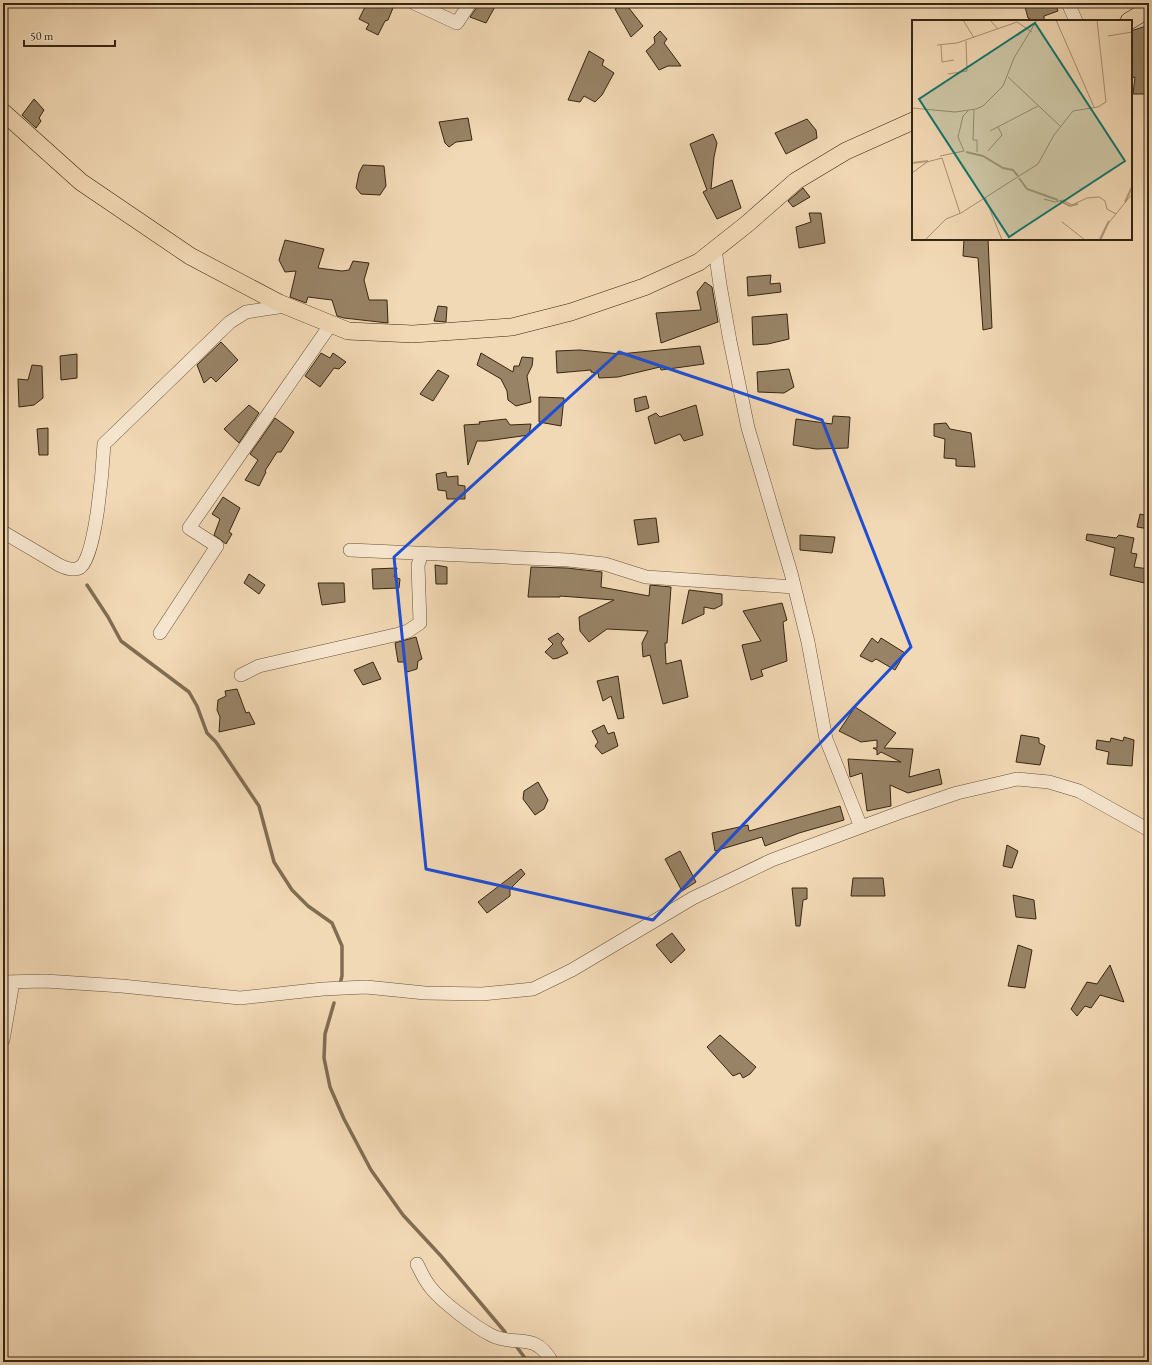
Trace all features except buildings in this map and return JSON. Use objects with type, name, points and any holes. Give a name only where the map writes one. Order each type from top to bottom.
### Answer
[{"type":"main road","points":[[1131,20],[1149,9]]},
{"type":"main road","points":[[3,112],[81,182],[190,256],[285,306],[348,331],[413,334],[512,327],[571,312],[644,287],[699,262],[747,224],[796,181],[846,151],[912,121]]},
{"type":"street","points":[[414,3],[457,23],[470,3]]},
{"type":"street","points":[[1068,3],[1076,20]]},
{"type":"street","points":[[715,249],[730,341],[748,428],[794,587],[808,642],[826,739],[861,827]]},
{"type":"street","points":[[3,532],[58,565],[73,570],[80,568],[89,556],[93,536],[103,468],[104,444],[179,370],[234,319],[246,312],[285,306]]},
{"type":"street","points":[[160,633],[217,546],[188,528],[331,324]]},
{"type":"street","points":[[350,550],[568,560],[605,564],[646,577],[794,587]]},
{"type":"street","points":[[241,675],[249,670],[264,665],[399,634],[414,628],[420,623],[418,565],[422,554]]},
{"type":"street","points":[[3,1040],[8,982],[59,982],[240,998],[323,989],[366,987],[425,993],[482,994],[533,990],[572,970],[693,898],[772,860],[957,793],[1017,779],[1049,782],[1079,791],[1149,830]]},
{"type":"street","points":[[417,1264],[431,1289],[446,1304],[484,1331],[497,1338],[534,1343],[543,1350],[552,1362]]},
{"type":"highlighted area","points":[[619,352],[822,420],[911,647],[653,920],[426,869],[394,557]]},
{"type":"waterway","points":[[87,585],[108,617],[121,641],[189,692],[197,706],[207,733],[216,742],[259,806],[274,862],[292,890],[308,906],[332,923],[342,946],[342,976],[340,984]]},
{"type":"waterway","points":[[334,1003],[325,1034],[324,1058],[330,1087],[344,1119],[371,1170],[403,1215],[441,1256],[505,1332]]},
{"type":"waterway","points":[[516,1346],[528,1362]]}]
